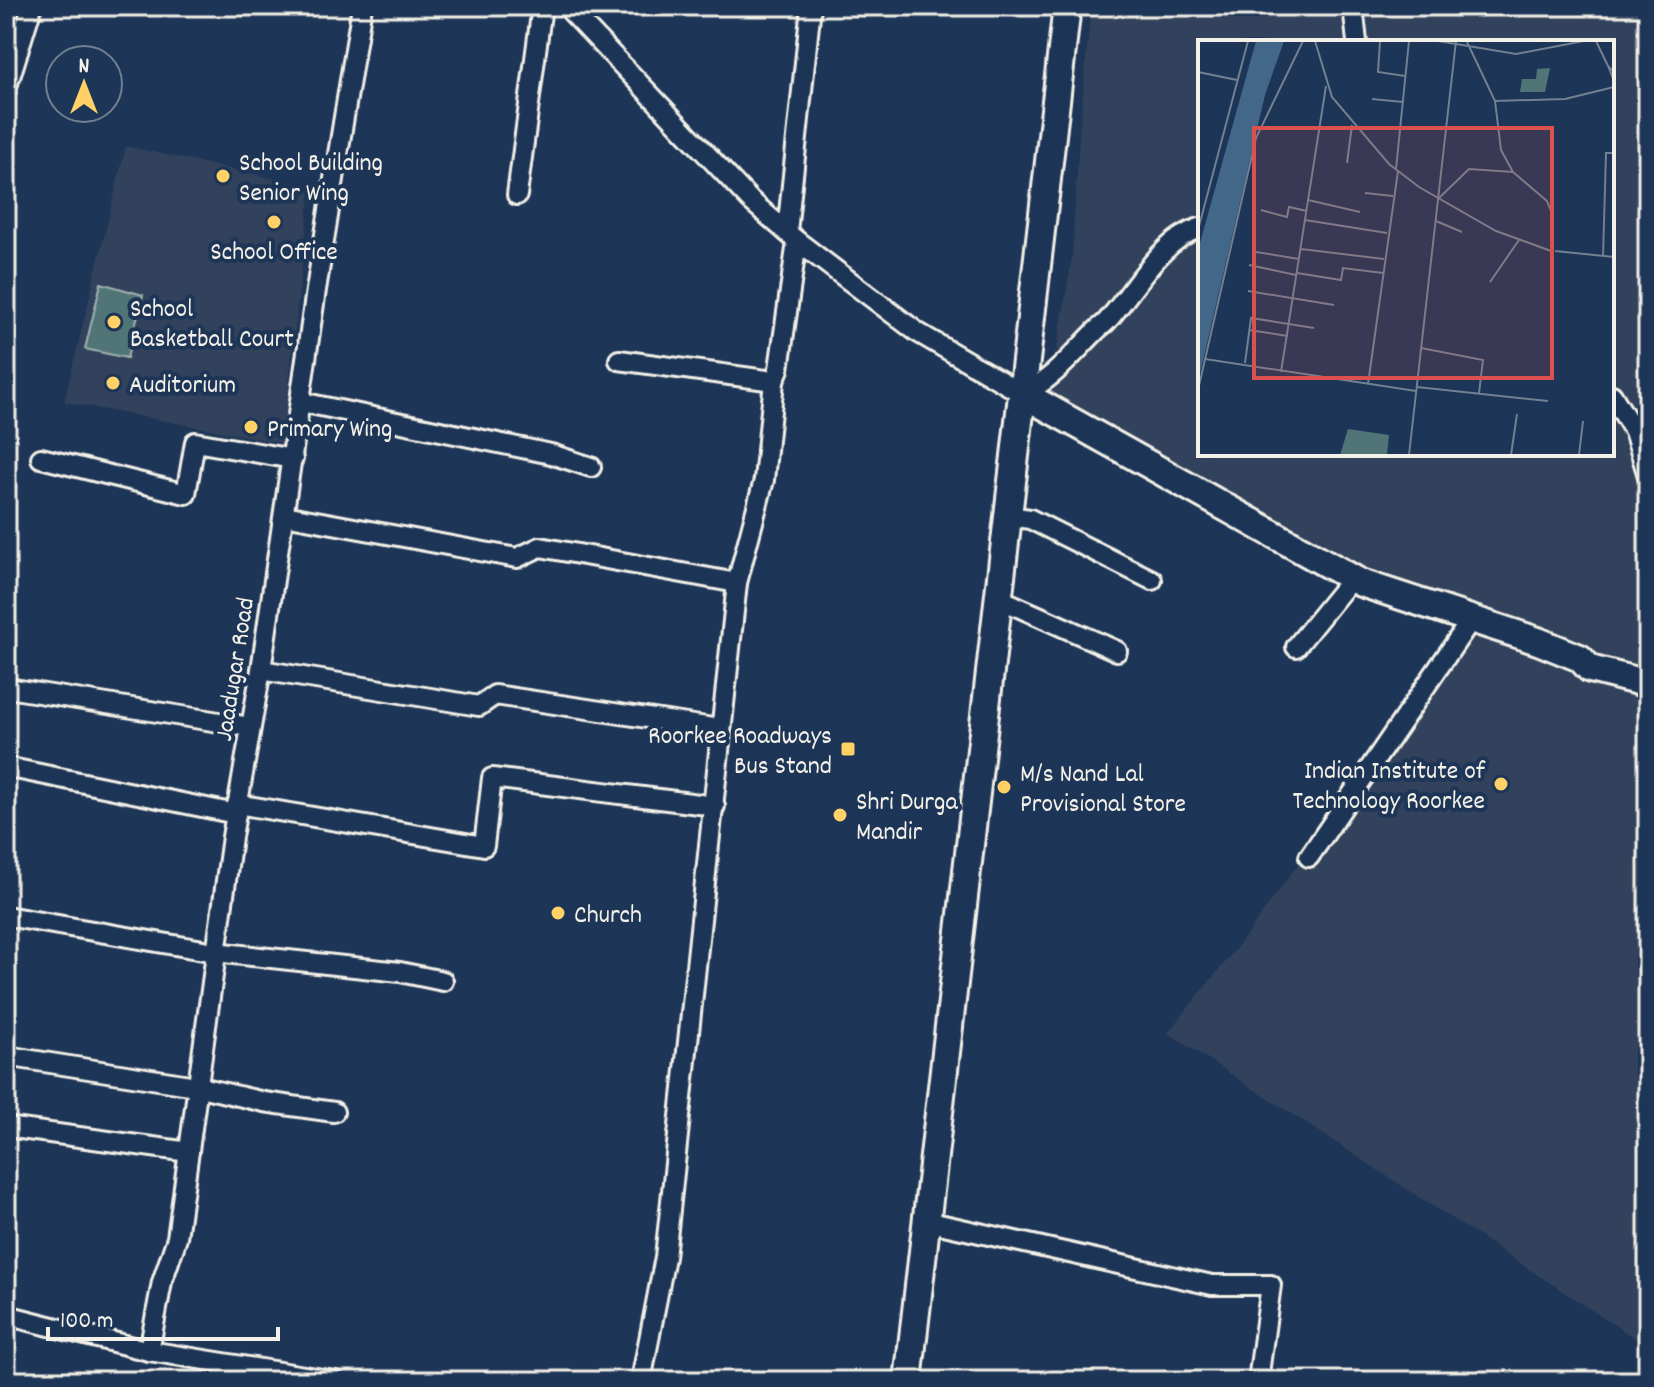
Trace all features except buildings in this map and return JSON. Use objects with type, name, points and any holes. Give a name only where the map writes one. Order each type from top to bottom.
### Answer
[{"type":"main road","points":[[908,1381],[1067,6]]},
{"type":"main road","points":[[1023,394],[1352,578],[1538,641],[1580,658],[1590,669],[1647,677]]},
{"type":"street","points":[[6,90],[32,6]]},
{"type":"street","name":"Jaadugar Road","points":[[151,1345],[162,1282],[177,1238],[236,809],[261,670],[316,290],[362,6]]},
{"type":"street","points":[[517,195],[542,6]]},
{"type":"street","points":[[566,6],[750,200],[792,236],[917,332],[1023,394],[1049,379],[1107,322],[1142,276],[1175,241],[1198,229]]},
{"type":"street","points":[[641,1381],[665,1257],[737,583],[764,480],[774,381],[779,369],[811,6]]},
{"type":"street","points":[[1353,6],[1357,40]]},
{"type":"street","points":[[619,360],[774,381]]},
{"type":"street","points":[[1614,398],[1634,431],[1648,476]]},
{"type":"street","points":[[301,402],[551,454],[591,467]]},
{"type":"street","points":[[41,458],[186,494],[195,442],[293,459]]},
{"type":"street","points":[[284,515],[517,558],[540,547],[737,583]]},
{"type":"street","points":[[1008,516],[1030,519],[1152,580]]},
{"type":"street","points":[[1296,647],[1352,578]]},
{"type":"street","points":[[998,598],[1117,651]]},
{"type":"street","points":[[1309,857],[1465,618]]},
{"type":"street","points":[[261,670],[479,706],[495,695],[720,729]]},
{"type":"street","points":[[14,689],[250,727]]},
{"type":"street","points":[[6,767],[236,809],[484,846],[492,778],[715,806]]},
{"type":"street","points":[[6,916],[215,952],[400,972],[443,981]]},
{"type":"street","points":[[6,1056],[196,1086],[264,1102],[334,1112]]},
{"type":"street","points":[[6,1127],[189,1152]]},
{"type":"street","points":[[926,1221],[1212,1285],[1271,1285],[1258,1381]]},
{"type":"street","points":[[6,1315],[335,1381]]},
{"type":"shaded area","name":"Indian Institute of Technology Roorkee","points":[[1091,6],[1648,6],[1648,1347],[1168,1033],[1246,936],[1464,633],[1046,416],[1072,257]]},
{"type":"shaded area","points":[[126,146],[311,187],[282,443],[64,402]]},
{"type":"green space","name":"School Basketball Court","points":[[101,283],[143,295],[127,358],[85,349]]},
{"type":"place","name":"School Building Senior Wing","points":[[223,176]]},
{"type":"place","name":"School Office","points":[[274,222]]},
{"type":"place","name":"School Basketball Court","points":[[114,322]]},
{"type":"place","name":"Auditorium","points":[[113,383]]},
{"type":"place","name":"Primary Wing","points":[[251,427]]},
{"type":"place","name":"Roorkee Roadways Bus Stand","points":[[848,749]]},
{"type":"place","name":"Indian Institute of Technology Roorkee","points":[[1501,784]]},
{"type":"place","name":"M/s Nand Lal Provisional Store","points":[[1004,787]]},
{"type":"place","name":"Shri Durga Mandir","points":[[840,815]]},
{"type":"place","name":"Church","points":[[558,913]]}]
